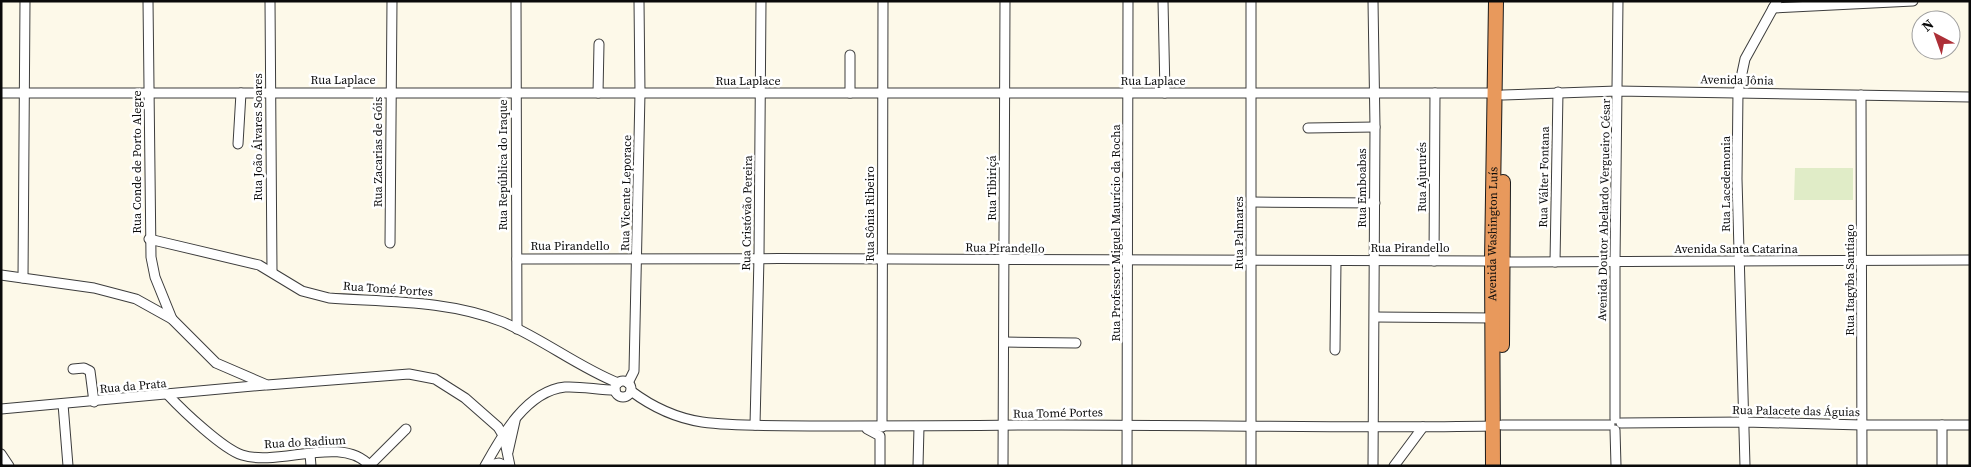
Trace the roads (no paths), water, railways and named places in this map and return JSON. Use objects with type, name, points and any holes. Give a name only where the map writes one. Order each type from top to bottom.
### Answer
[{"type":"highway","name":"Avenida Washington Luís","points":[[1493,466],[1498,425],[1499,94],[1496,1]]},
{"type":"highway","name":"Avenida Washington Luís","points":[[1499,94],[1504,1]]},
{"type":"highway","name":"Avenida Washington Luís","points":[[1498,262],[1493,318],[1498,425],[1502,466]]},
{"type":"street","points":[[23,278],[25,1]]},
{"type":"street","name":"Rua Conde de Porto Alegre","points":[[148,1],[149,239],[155,277],[172,320]]},
{"type":"street","name":"Rua João Álvares Soares","points":[[270,1],[272,272]]},
{"type":"street","name":"Rua Zacarias de Góis","points":[[390,244],[392,1]]},
{"type":"street","name":"Rua República do Iraque","points":[[516,1],[517,329]]},
{"type":"street","name":"Rua Vicente Leporace","points":[[630,387],[634,371],[637,259],[640,93],[639,1]]},
{"type":"street","name":"Rua Cristóvão Pereira","points":[[755,425],[759,257],[761,1]]},
{"type":"street","name":"Rua Sônia Ribeiro","points":[[882,427],[883,1]]},
{"type":"street","name":"Rua Tibiriçá","points":[[1003,466],[1005,1]]},
{"type":"street","name":"Rua Professor Miguel Maurício da Rocha","points":[[1127,466],[1128,1]]},
{"type":"street","points":[[1163,1],[1165,93]]},
{"type":"street","name":"Rua Palmares","points":[[1251,1],[1253,93],[1251,466]]},
{"type":"street","name":"Rua Emboabas","points":[[1373,1],[1375,127],[1373,466]]},
{"type":"street","name":"Avenida Doutor Abelardo Vergueiro César","points":[[1616,466],[1614,262],[1618,1]]},
{"type":"street","points":[[1775,5],[1913,1]]},
{"type":"street","name":"Rua Lacedemonia","points":[[1745,466],[1739,262],[1738,92],[1745,59],[1775,5]]},
{"type":"street","points":[[598,93],[599,44]]},
{"type":"street","points":[[850,55],[850,93]]},
{"type":"street","name":"Avenida Jônia","points":[[1499,94],[1617,91],[1970,97]]},
{"type":"street","name":"Rua Válter Fontana","points":[[1556,262],[1558,92]]},
{"type":"street","name":"Rua Laplace","points":[[1,93],[1499,94]]},
{"type":"street","points":[[238,144],[241,93]]},
{"type":"street","name":"Rua Ajururés","points":[[1434,261],[1435,93]]},
{"type":"street","name":"Rua Itagyba Santiago","points":[[1861,95],[1862,466]]},
{"type":"street","points":[[1308,128],[1375,127]]},
{"type":"street","points":[[1252,202],[1375,203]]},
{"type":"street","name":"Rua Tomé Portes","points":[[149,239],[244,261],[272,272],[289,284],[315,295],[329,298],[442,305],[469,310],[517,329],[617,386]]},
{"type":"street","name":"Rua Pirandello","points":[[517,259],[759,257],[1004,261],[1252,259],[1498,262]]},
{"type":"street","points":[[1335,350],[1336,260]]},
{"type":"street","name":"Avenida Santa Catarina","points":[[1498,262],[1970,260]]},
{"type":"street","points":[[1,275],[111,291],[150,306],[172,320],[216,363],[267,385]]},
{"type":"street","points":[[1375,317],[1493,318]]},
{"type":"street","points":[[1004,342],[1076,343]]},
{"type":"street","points":[[73,369],[84,368],[90,371],[94,402]]},
{"type":"street","name":"Rua da Prata","points":[[1,409],[409,374],[435,379],[465,398],[498,427],[504,437]]},
{"type":"street","points":[[598,390],[604,383],[601,376]]},
{"type":"street","points":[[486,466],[525,408],[544,394],[565,387],[598,390],[617,386],[623,381],[630,387],[628,395],[623,397],[618,395],[617,386]]},
{"type":"street","name":"Rua Tomé Portes","points":[[630,387],[646,402],[681,417],[703,422],[755,425],[882,427],[1128,424],[1251,427],[1498,425]]},
{"type":"street","name":"Rua do Radium","points":[[168,395],[233,452],[253,457],[350,452],[370,465]]},
{"type":"street","points":[[63,404],[68,466]]},
{"type":"street","points":[[508,453],[515,421]]},
{"type":"street","name":"Rua Palacete das Águias","points":[[1498,425],[1745,422],[1970,425]]},
{"type":"street","points":[[1942,425],[1942,466]]},
{"type":"street","points":[[860,426],[879,435],[880,466]]},
{"type":"street","points":[[918,466],[919,427]]},
{"type":"street","points":[[1394,466],[1423,427]]},
{"type":"street","points":[[370,465],[406,429]]},
{"type":"street","points":[[504,437],[510,466]]},
{"type":"street","points":[[1,454],[9,466]]},
{"type":"street","points":[[310,454],[312,466]]},
{"type":"street","points":[[486,466],[499,463],[506,466]]}]
